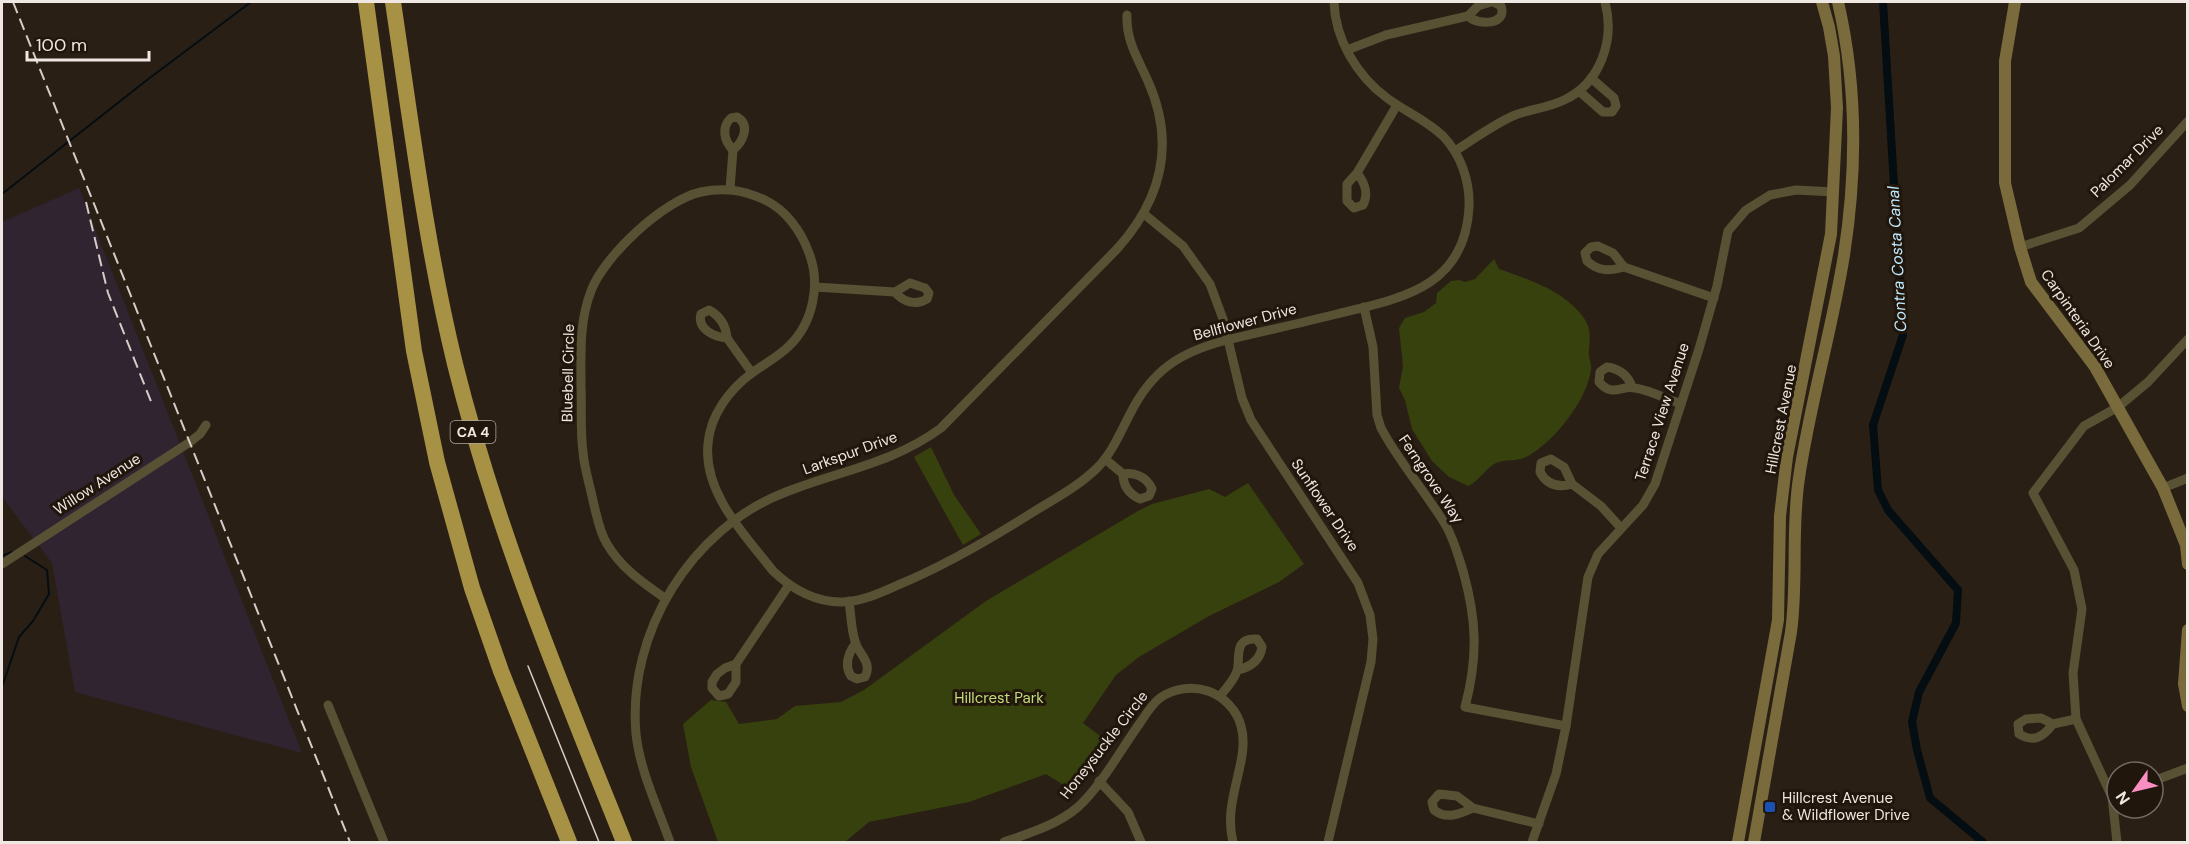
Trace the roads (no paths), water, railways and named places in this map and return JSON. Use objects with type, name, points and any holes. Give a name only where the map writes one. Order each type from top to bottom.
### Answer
[{"type":"highway","name":"CA 4","points":[[366,2],[411,329],[423,403],[437,462],[472,588],[501,670],[569,843]]},
{"type":"highway","name":"CA 4","points":[[393,2],[428,238],[443,313],[469,417],[522,585],[624,843]]},
{"type":"main road","name":"Hillcrest Avenue","points":[[1738,843],[1778,620],[1780,516],[1786,468],[1832,234],[1837,108],[1834,56],[1829,27],[1821,2]]},
{"type":"main road","name":"Hillcrest Avenue","points":[[1754,843],[1794,611],[1795,518],[1799,478],[1833,316],[1850,204],[1853,141],[1849,57],[1838,2]]},
{"type":"main road","name":"Carpinteria Drive","points":[[2016,2],[2005,62],[2005,183],[2020,247],[2031,282],[2080,346],[2118,407],[2163,488],[2186,545],[2187,564]]},
{"type":"main road","points":[[2187,630],[2184,684],[2187,706]]},
{"type":"main road","points":[[1761,714],[1760,758],[1767,771]]},
{"type":"street","name":"Bellflower Drive","points":[[735,521],[773,571],[789,585],[821,599],[849,602],[879,593],[959,557],[1074,487],[1105,459],[1139,397],[1159,372],[1181,356],[1202,346],[1227,339],[1406,296],[1440,275],[1456,253],[1467,223],[1469,203],[1465,176],[1455,150],[1424,120],[1397,105],[1365,78],[1347,50],[1337,24],[1334,2]]},
{"type":"street","points":[[1347,50],[1386,35],[1468,16],[1478,6],[1492,2],[1501,6],[1503,11],[1501,17],[1496,20],[1479,22],[1468,16]]},
{"type":"street","points":[[1455,150],[1515,115],[1555,104],[1579,91],[1591,78],[1607,48],[1609,26],[1605,2]]},
{"type":"street","name":"Larkspur Drive","points":[[670,843],[639,751],[636,723],[636,703],[642,661],[653,622],[666,598],[704,548],[735,521],[785,492],[877,463],[903,452],[934,433],[950,420],[1118,249],[1144,214],[1154,193],[1161,159],[1161,134],[1154,98],[1128,40],[1127,15]]},
{"type":"street","points":[[1579,91],[1603,112],[1609,113],[1614,109],[1617,103],[1615,100],[1591,78]]},
{"type":"street","points":[[1357,173],[1397,105]]},
{"type":"street","name":"Palomar Drive","points":[[2020,247],[2079,228],[2130,185],[2187,121]]},
{"type":"street","points":[[730,189],[733,150]]},
{"type":"street","name":"Bluebell Circle","points":[[666,598],[619,562],[605,541],[599,526],[582,449],[581,335],[591,289],[605,263],[670,205],[698,193],[730,189],[767,201],[792,222],[811,256],[815,287],[807,319],[790,345],[741,381],[723,403],[712,425],[707,445],[712,480],[720,499],[735,521]]},
{"type":"street","name":"Terrace View Avenue","points":[[1532,843],[1556,774],[1566,726],[1588,577],[1598,554],[1643,505],[1655,484],[1714,298],[1725,240],[1733,223],[1763,198],[1796,190],[1834,192]]},
{"type":"street","name":"Sunflower Drive","points":[[1144,214],[1182,246],[1206,275],[1217,299],[1242,398],[1251,420],[1348,565],[1363,594],[1370,615],[1373,639],[1370,671],[1328,843]]},
{"type":"street","points":[[1624,267],[1714,298]]},
{"type":"street","points":[[815,287],[895,292]]},
{"type":"street","name":"Ferngrove Way","points":[[1364,307],[1375,357],[1377,415],[1381,428],[1446,526],[1456,547],[1466,582],[1476,645],[1465,707],[1566,726]]},
{"type":"street","points":[[726,338],[752,373]]},
{"type":"street","points":[[2105,778],[2076,719],[2073,673],[2082,609],[2074,570],[2033,493],[2084,426],[2118,407],[2148,382],[2187,339]]},
{"type":"street","points":[[1632,387],[1681,404]]},
{"type":"street","name":"Willow Avenue","points":[[2,564],[190,441],[200,434],[206,425]]},
{"type":"street","points":[[1105,459],[1123,474]]},
{"type":"street","points":[[2163,488],[2187,478]]},
{"type":"street","points":[[1572,484],[1601,506],[1621,528]]},
{"type":"street","points":[[736,664],[789,585]]},
{"type":"street","points":[[849,602],[855,644]]},
{"type":"street","points":[[1233,843],[1230,809],[1242,753],[1242,730],[1232,709],[1220,696],[1238,670]]},
{"type":"street","name":"Honeysuckle Circle","points":[[1004,843],[1063,818],[1084,801],[1152,706],[1161,698],[1181,689],[1191,688],[1220,696]]},
{"type":"street","points":[[328,705],[384,843]]},
{"type":"street","points":[[2053,724],[2076,719]]},
{"type":"street","points":[[2165,776],[2187,768]]},
{"type":"street","points":[[1099,781],[1128,812],[1142,843]]},
{"type":"street","points":[[1473,808],[1539,824]]},
{"type":"street","points":[[2116,820],[2117,843]]},
{"type":"waterway","points":[[2,194],[251,2]]},
{"type":"waterway","name":"Contra Costa Canal","points":[[1883,2],[1903,335],[1873,425],[1878,490],[1888,510],[1958,590],[1956,623],[1919,692],[1912,722],[1930,798],[1983,842]]},
{"type":"waterway","points":[[2,556],[12,552]]},
{"type":"waterway","points":[[2,687],[19,637],[33,621],[49,594],[47,570],[25,556]]},
{"type":"tram line","points":[[528,666],[599,842]]},
{"type":"railway","points":[[13,2],[350,842]]},
{"type":"railway","points":[[86,202],[108,293],[152,404]]},
{"type":"place","name":"Hillcrest Avenue & Wildflower Drive","points":[[1770,807]]},
{"type":"park label","name":"Hillcrest Park","points":[[999,698]]}]
